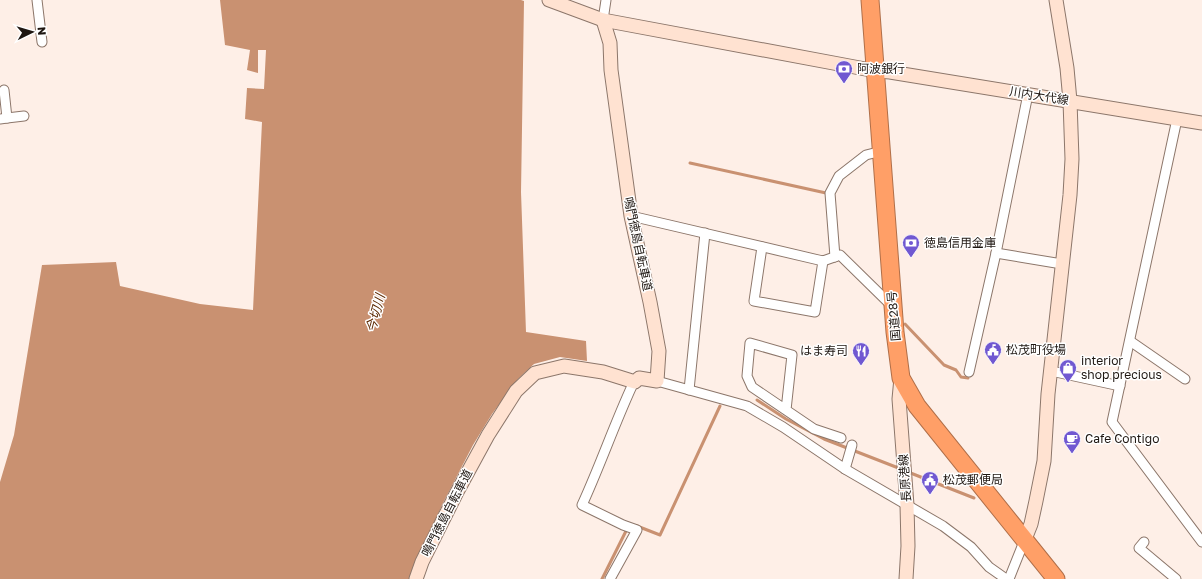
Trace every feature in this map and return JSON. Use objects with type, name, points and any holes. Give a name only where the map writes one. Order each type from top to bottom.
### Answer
[{"type":"highway","name":"国道28号","points":[[870,0],[893,308],[901,378],[917,406],[1056,579]]},
{"type":"main road","points":[[549,0],[603,20],[876,71]]},
{"type":"main road","points":[[1025,539],[1031,524],[1044,461],[1051,371],[1071,181],[1072,159],[1070,101],[1067,68],[1056,0]]},
{"type":"main road","name":"鳴門徳島自転車道","points":[[416,579],[422,562],[457,492],[488,435],[516,390],[535,373],[564,366],[603,372],[635,382],[638,378],[656,381],[659,351],[631,216],[611,70],[610,43],[603,20]]},
{"type":"main road","name":"川内大代線","points":[[876,71],[1028,94],[1202,123]]},
{"type":"main road","name":"長原港線","points":[[901,378],[900,398],[907,504],[908,546],[906,579]]},
{"type":"street","points":[[37,0],[42,42]]},
{"type":"street","points":[[603,20],[606,0]]},
{"type":"street","points":[[4,90],[3,119],[24,116]]},
{"type":"street","points":[[969,372],[996,253],[1028,94]]},
{"type":"street","points":[[1178,119],[1112,422],[1202,542]]},
{"type":"street","points":[[835,257],[830,193],[839,176],[866,155],[882,152]]},
{"type":"street","points":[[631,216],[823,261],[840,255],[893,308]]},
{"type":"street","points":[[689,390],[705,233]]},
{"type":"street","points":[[762,247],[754,301],[815,312],[823,261]]},
{"type":"street","points":[[996,253],[1062,264]]},
{"type":"street","points":[[1130,341],[1185,379]]},
{"type":"street","points":[[786,410],[792,355],[750,343],[747,376],[752,387],[814,429],[841,438]]},
{"type":"street","points":[[1051,371],[1120,386]]},
{"type":"street","points":[[656,381],[747,406],[783,427],[845,469],[943,526],[971,547],[989,566],[1008,579],[1025,539]]},
{"type":"street","points":[[610,579],[636,530],[582,505],[620,412],[635,382]]},
{"type":"street","points":[[809,444],[814,429]]},
{"type":"street","points":[[845,469],[852,445]]},
{"type":"street","points":[[1144,542],[1139,548],[1176,579]]},
{"type":"water","name":"今切川","points":[[220,0],[524,1],[521,192],[526,332],[586,341],[587,361],[560,357],[534,364],[518,379],[492,414],[473,445],[443,503],[409,579],[0,579],[0,482],[14,435],[42,265],[116,262],[120,286],[200,304],[253,310],[262,122],[245,119],[247,88],[264,89],[266,50],[258,50],[258,73],[247,70],[250,50],[225,45]]},
{"type":"waterway","points":[[690,163],[826,193]]},
{"type":"waterway","points":[[905,324],[944,365],[956,370],[961,377],[968,378]]},
{"type":"waterway","points":[[757,400],[786,419],[824,439],[901,469]]},
{"type":"waterway","points":[[637,526],[660,535],[720,406]]},
{"type":"waterway","points":[[908,472],[974,498]]},
{"type":"waterway","points":[[602,579],[628,527]]},
{"type":"place","name":"阿波銀行","points":[[844,84]]},
{"type":"place","name":"徳島信用金庫","points":[[911,258]]},
{"type":"place","name":"松茂町役場","points":[[993,365]]},
{"type":"place","name":"はま寿司","points":[[861,366]]},
{"type":"place","name":"interior shop precious","points":[[1068,383]]},
{"type":"place","name":"Cafe Contigo","points":[[1072,454]]},
{"type":"place","name":"松茂郵便局","points":[[930,495]]}]
